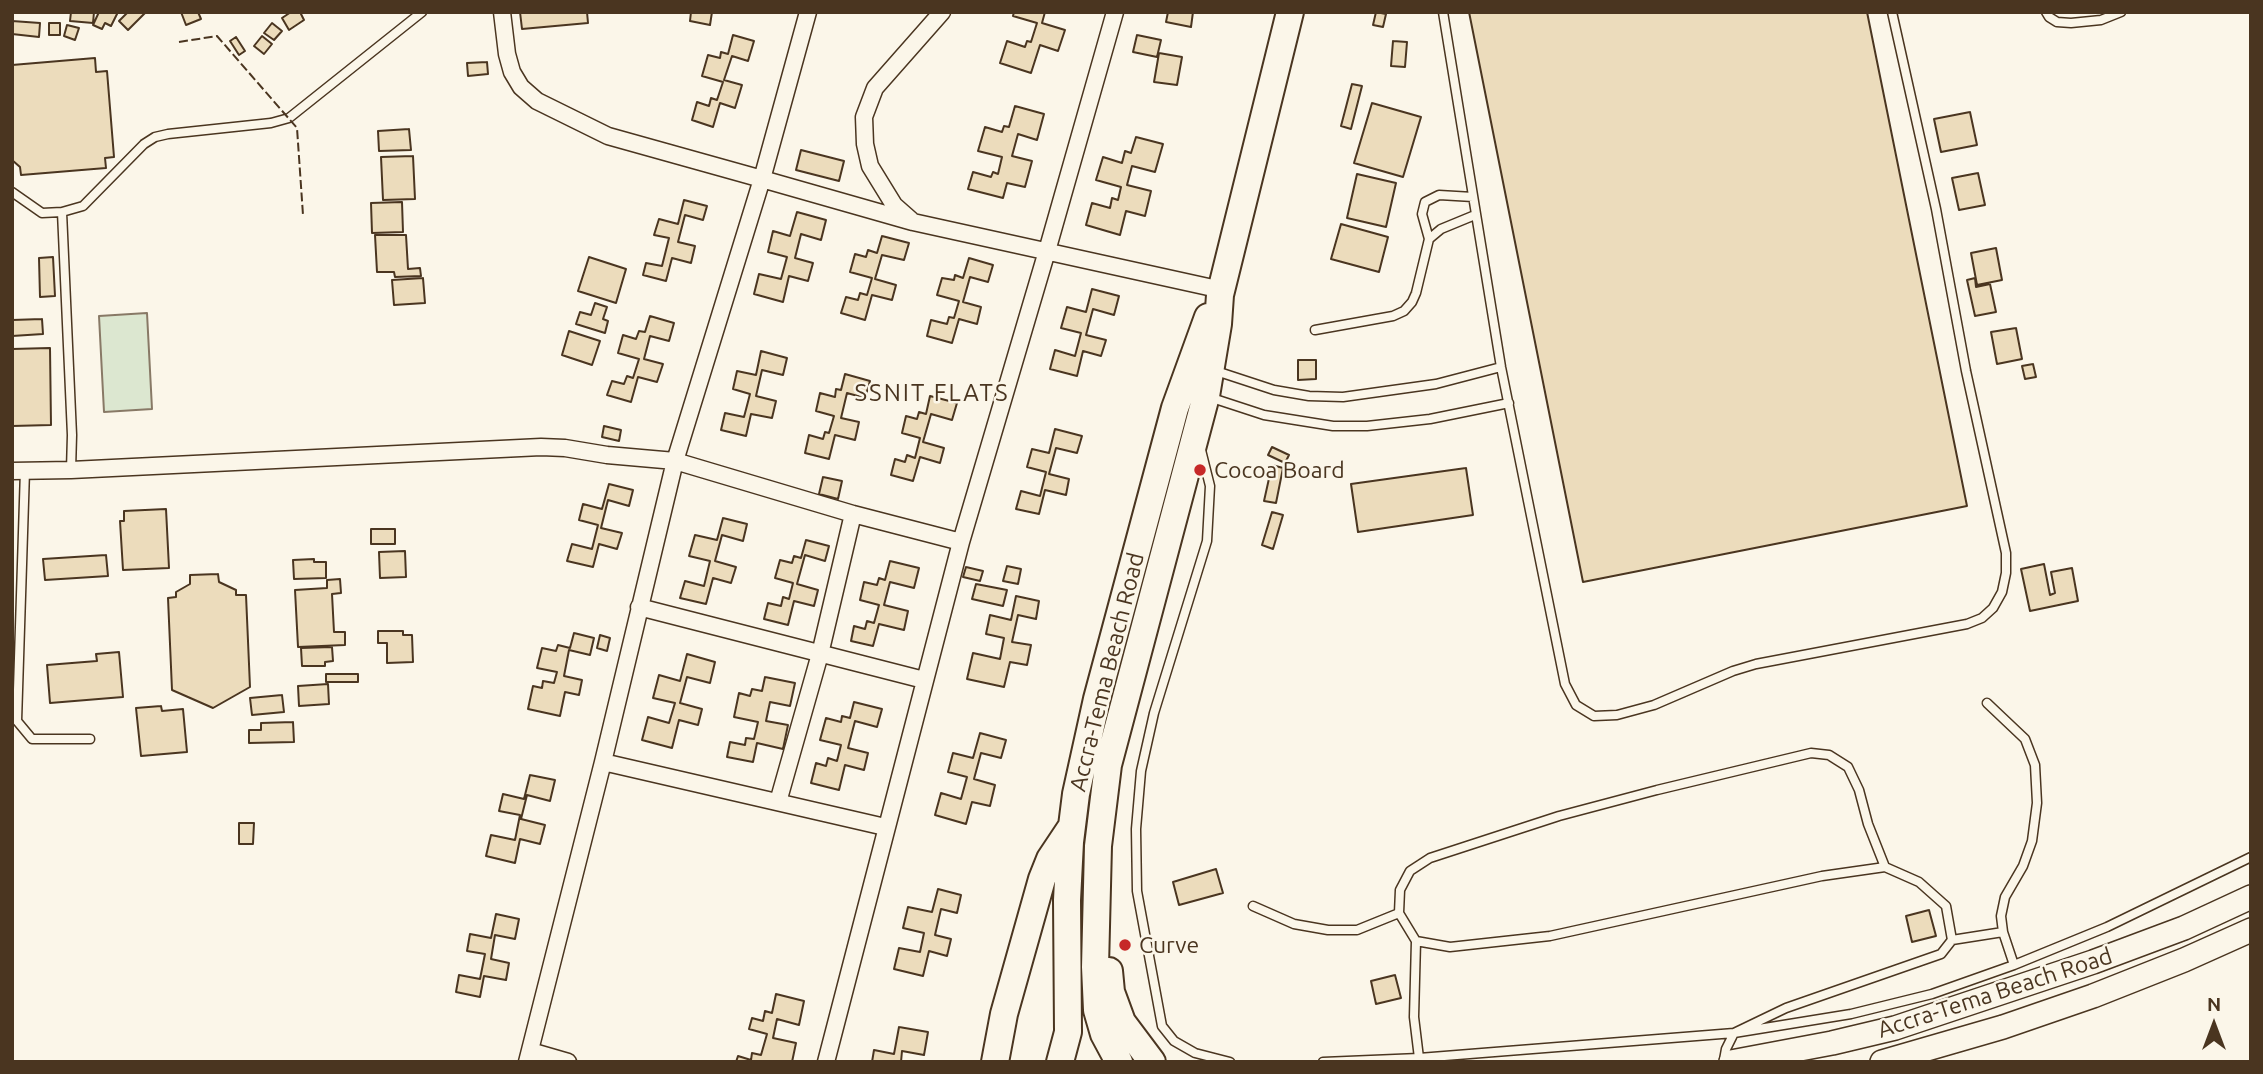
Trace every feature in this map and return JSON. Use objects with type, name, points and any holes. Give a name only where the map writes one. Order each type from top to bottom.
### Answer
[{"type":"main road","name":"Accra-Tema Beach Road","points":[[1119,1062],[1104,1034],[1097,1010],[1094,967],[1096,888],[1108,765],[1206,396],[1221,293],[1290,12]]},
{"type":"main road","name":"Accra-Tema Beach Road","points":[[1060,1062],[1069,1032],[1067,900],[1076,794],[1097,699],[1175,408],[1206,320],[1221,293]]},
{"type":"main road","points":[[995,1062],[1004,1014],[1042,879],[1050,859],[1072,828]]},
{"type":"main road","points":[[1096,888],[1105,918],[1111,992],[1122,1022],[1152,1062]]},
{"type":"main road","name":"Accra-Tema Beach Road","points":[[1731,1062],[1895,1028],[2093,962],[2184,928],[2251,897]]},
{"type":"main road","points":[[1882,1062],[2003,1027],[2093,996],[2251,930]]},
{"type":"street","points":[[502,12],[512,72],[521,87],[537,101],[608,136],[913,222],[1221,293]]},
{"type":"street","points":[[568,1062],[529,1056],[675,461],[762,179],[808,12]]},
{"type":"street","points":[[913,222],[894,205],[870,166],[865,144],[864,117],[875,88],[942,12]]},
{"type":"street","points":[[826,1062],[961,542],[1115,12]]},
{"type":"street","points":[[18,470],[71,470],[541,447],[675,461],[853,514],[961,542]]},
{"type":"street","points":[[778,802],[820,654],[853,514]]},
{"type":"street","points":[[639,607],[924,680]]},
{"type":"street","points":[[603,762],[886,827]]},
{"type":"lane","points":[[12,192],[42,213],[62,212],[83,206],[144,144],[155,137],[271,123],[289,118],[422,12]]},
{"type":"lane","points":[[1443,12],[1501,367],[1565,684],[1576,705],[1594,716],[1618,715],[1654,705],[1756,664],[1968,624],[1982,618],[1993,608],[2001,592],[2006,573],[2006,553],[1966,371],[1936,209],[1892,12]]},
{"type":"lane","points":[[2046,12],[2057,22],[2071,23],[2101,20],[2121,12]]},
{"type":"lane","points":[[1315,330],[1393,316],[1404,311],[1416,293],[1429,239],[1422,214],[1425,202],[1439,195],[1473,197]]},
{"type":"lane","points":[[62,212],[72,435],[71,470]]},
{"type":"lane","points":[[1429,239],[1441,229],[1475,215]]},
{"type":"lane","points":[[1211,369],[1274,390],[1309,396],[1343,397],[1436,383],[1501,367]]},
{"type":"lane","points":[[1206,396],[1264,415],[1333,426],[1367,426],[1430,419],[1509,403]]},
{"type":"lane","points":[[1196,429],[1210,486],[1207,541],[1154,713],[1141,771],[1136,829],[1137,891],[1162,1026],[1174,1041],[1195,1053],[1230,1062]]},
{"type":"lane","points":[[18,470],[17,721],[32,738],[90,738]]},
{"type":"lane","points":[[1987,703],[2025,739],[2035,765],[2037,803],[2032,841],[2023,866],[2006,897],[2001,916],[2003,932],[2014,965]]},
{"type":"lane","points":[[1419,1058],[1414,1017],[1416,941],[1399,913],[1400,890],[1410,870],[1430,858],[1559,817],[1657,790],[1811,754],[1829,755],[1848,767],[1859,790],[1868,824],[1885,867]]},
{"type":"lane","points":[[1323,1062],[1419,1058],[1734,1033],[1851,1014],[1932,994],[2014,965],[2107,927],[2251,857]]},
{"type":"lane","points":[[1416,941],[1450,947],[1550,936],[1822,876],[1885,867],[1919,882],[1946,906],[1952,940]]},
{"type":"lane","points":[[1253,906],[1294,924],[1328,930],[1357,930],[1399,913]]},
{"type":"lane","points":[[1724,1062],[1726,1049],[1734,1033],[1786,1008],[1941,954],[1952,940],[2003,932]]},
{"type":"green space","points":[[147,313],[152,409],[104,412],[99,316]]},
{"type":"building","points":[[71,12],[94,12],[93,23],[70,21]]},
{"type":"building","points":[[99,12],[118,12],[111,26],[105,23],[102,29],[93,25]]},
{"type":"building","points":[[128,12],[146,12],[128,30],[119,21]]},
{"type":"building","points":[[181,12],[198,12],[201,19],[186,25]]},
{"type":"building","points":[[291,12],[300,12],[304,20],[289,30],[282,18]]},
{"type":"building","points":[[520,12],[587,12],[588,23],[522,29]]},
{"type":"building","points":[[691,12],[712,12],[710,25],[690,21]]},
{"type":"building","points":[[1014,12],[1045,12],[1042,23],[1065,30],[1058,51],[1040,45],[1031,73],[1000,63],[1007,41],[1025,47],[1027,41],[1031,42],[1037,23],[1013,16]]},
{"type":"building","points":[[1168,12],[1193,12],[1191,27],[1166,22]]},
{"type":"building","points":[[1376,12],[1386,14],[1383,27],[1373,25]]},
{"type":"building","points":[[1469,12],[1867,12],[1967,506],[1583,582]]},
{"type":"building","points":[[12,21],[40,23],[39,37],[12,34]]},
{"type":"building","points":[[49,23],[60,23],[60,35],[49,35]]},
{"type":"building","points":[[272,23],[282,31],[274,40],[264,33]]},
{"type":"building","points":[[67,25],[79,28],[75,40],[64,36]]},
{"type":"building","points":[[733,35],[754,41],[748,61],[732,56],[724,80],[742,85],[735,108],[720,103],[713,127],[692,120],[697,102],[709,106],[711,98],[717,100],[723,82],[702,76],[708,55],[720,58],[721,52],[728,54]]},
{"type":"building","points":[[1137,35],[1161,40],[1157,57],[1133,52]]},
{"type":"building","points":[[262,36],[272,44],[264,54],[254,46]]},
{"type":"building","points":[[236,37],[245,51],[239,55],[230,41]]},
{"type":"building","points":[[1393,41],[1407,42],[1405,67],[1391,66]]},
{"type":"building","points":[[1159,53],[1182,57],[1177,85],[1154,82]]},
{"type":"building","points":[[95,58],[96,72],[107,71],[114,157],[105,158],[106,168],[21,175],[20,167],[12,160],[12,65]]},
{"type":"building","points":[[487,62],[488,74],[468,76],[467,63]]},
{"type":"building","points":[[1352,84],[1362,86],[1351,129],[1341,126]]},
{"type":"building","points":[[1372,103],[1421,117],[1403,177],[1354,163]]},
{"type":"building","points":[[1015,106],[1044,114],[1037,140],[1018,134],[1012,156],[1032,161],[1025,187],[1007,183],[1003,198],[968,189],[973,172],[991,177],[993,172],[998,174],[1002,157],[978,151],[985,127],[1002,132],[1004,126],[1009,127]]},
{"type":"building","points":[[1970,112],[1977,145],[1941,152],[1934,119]]},
{"type":"building","points":[[409,129],[411,150],[379,151],[378,131]]},
{"type":"building","points":[[1136,137],[1163,144],[1155,172],[1132,166],[1127,185],[1151,191],[1145,216],[1126,211],[1120,235],[1086,225],[1092,203],[1110,208],[1112,198],[1118,200],[1121,187],[1096,180],[1103,157],[1122,163],[1125,151],[1131,153]]},
{"type":"building","points":[[801,150],[844,161],[839,181],[796,170]]},
{"type":"building","points":[[413,156],[415,199],[383,200],[381,157]]},
{"type":"building","points":[[1978,173],[1985,205],[1959,210],[1952,178]]},
{"type":"building","points":[[1357,174],[1396,183],[1386,227],[1347,218]]},
{"type":"building","points":[[684,200],[707,206],[703,220],[685,215],[678,242],[695,246],[691,263],[672,258],[666,281],[643,275],[646,263],[662,266],[669,238],[654,235],[659,219],[678,224]]},
{"type":"building","points":[[402,202],[403,232],[372,233],[371,203]]},
{"type":"building","points":[[797,212],[826,220],[821,240],[801,234],[795,258],[813,263],[808,281],[789,276],[783,302],[754,294],[759,274],[781,279],[787,257],[768,252],[773,231],[790,236]]},
{"type":"building","points":[[1341,224],[1388,237],[1379,272],[1331,259]]},
{"type":"building","points":[[375,235],[406,235],[408,269],[420,268],[421,276],[395,277],[394,272],[377,272]]},
{"type":"building","points":[[882,236],[909,243],[904,260],[882,255],[875,279],[896,285],[892,300],[872,295],[865,320],[841,313],[846,297],[858,300],[860,293],[867,295],[872,278],[850,272],[855,254],[866,257],[868,250],[877,253]]},
{"type":"building","points":[[1996,248],[2002,280],[1977,285],[1971,253]]},
{"type":"building","points":[[53,257],[55,296],[40,297],[39,258]]},
{"type":"building","points":[[589,257],[626,269],[616,303],[578,291]]},
{"type":"building","points":[[969,258],[993,265],[988,282],[970,277],[963,302],[981,307],[977,324],[959,319],[952,343],[927,336],[931,320],[947,324],[949,317],[954,318],[959,301],[937,295],[942,278],[954,280],[955,275],[963,278]]},
{"type":"building","points":[[423,278],[425,303],[394,305],[392,280]]},
{"type":"building","points":[[1975,278],[1976,287],[1990,284],[1996,312],[1975,316],[1967,280]]},
{"type":"building","points":[[1092,289],[1119,296],[1114,315],[1093,309],[1086,335],[1106,340],[1101,356],[1083,351],[1077,376],[1050,369],[1055,350],[1075,356],[1081,333],[1061,328],[1067,307],[1086,312]]},
{"type":"building","points":[[595,303],[607,307],[603,319],[608,321],[605,333],[576,324],[580,312],[591,315]]},
{"type":"building","points":[[650,316],[674,323],[669,341],[650,336],[644,359],[663,364],[657,382],[638,377],[631,402],[607,395],[612,381],[624,384],[627,376],[633,378],[639,359],[618,353],[623,335],[636,339],[639,331],[645,332]]},
{"type":"building","points":[[42,319],[43,334],[12,336],[12,320]]},
{"type":"building","points":[[2016,328],[2022,359],[1997,364],[1991,332]]},
{"type":"building","points":[[569,331],[600,341],[592,365],[562,355]]},
{"type":"building","points":[[50,348],[51,425],[12,426],[12,349]]},
{"type":"building","points":[[761,351],[787,358],[783,375],[762,370],[756,396],[776,401],[772,418],[751,414],[746,436],[721,430],[725,413],[744,417],[750,394],[733,389],[737,371],[756,375]]},
{"type":"building","points":[[1298,360],[1316,360],[1316,379],[1298,380]]},
{"type":"building","points":[[2033,364],[2036,377],[2025,379],[2022,366]]},
{"type":"building","points":[[845,374],[870,381],[865,398],[847,393],[841,418],[859,422],[855,440],[835,435],[829,459],[805,453],[809,435],[823,439],[825,432],[829,433],[834,416],[816,411],[820,393],[835,397],[836,389],[841,390]]},
{"type":"building","points":[[930,396],[957,403],[952,420],[931,414],[923,442],[944,448],[940,463],[920,457],[913,481],[891,475],[895,459],[905,462],[907,455],[915,458],[920,438],[902,433],[906,416],[917,419],[919,412],[926,414]]},
{"type":"building","points":[[604,426],[621,430],[619,441],[602,437]]},
{"type":"building","points":[[1055,429],[1082,436],[1077,453],[1056,448],[1049,474],[1069,479],[1066,495],[1045,490],[1039,514],[1016,509],[1021,491],[1040,496],[1046,472],[1027,467],[1032,449],[1049,453]]},
{"type":"building","points":[[1272,447],[1289,455],[1285,463],[1268,455]]},
{"type":"building","points":[[1272,465],[1283,468],[1276,503],[1264,501]]},
{"type":"building","points":[[1466,468],[1473,515],[1358,532],[1351,484]]},
{"type":"building","points":[[823,477],[842,481],[838,499],[819,494]]},
{"type":"building","points":[[609,484],[633,490],[629,506],[608,500],[601,528],[622,533],[617,549],[599,544],[593,567],[567,561],[572,544],[592,549],[598,525],[579,520],[583,504],[602,509]]},
{"type":"building","points":[[166,509],[169,568],[123,570],[120,521],[124,521],[124,511]]},
{"type":"building","points":[[1272,512],[1283,515],[1273,549],[1262,545]]},
{"type":"building","points":[[723,518],[747,524],[743,541],[722,535],[715,561],[736,567],[731,583],[713,578],[706,604],[680,598],[685,581],[704,586],[710,561],[689,556],[695,535],[717,540]]},
{"type":"building","points":[[371,529],[395,529],[395,544],[371,544]]},
{"type":"building","points":[[806,540],[829,546],[825,561],[805,555],[797,584],[818,590],[814,606],[794,601],[788,625],[764,619],[768,603],[781,606],[783,597],[789,599],[793,583],[775,578],[780,560],[792,563],[794,556],[801,558]]},
{"type":"building","points":[[405,551],[406,577],[380,578],[379,552]]},
{"type":"building","points":[[106,555],[108,576],[45,580],[43,559]]},
{"type":"building","points":[[314,559],[314,562],[326,562],[326,578],[294,579],[293,560]]},
{"type":"building","points":[[890,561],[919,568],[914,588],[890,582],[884,605],[908,611],[904,630],[879,624],[873,646],[851,641],[854,626],[865,629],[867,621],[874,623],[879,605],[860,600],[864,582],[877,585],[879,578],[885,580]]},
{"type":"building","points":[[2044,564],[2050,595],[2055,593],[2051,572],[2072,568],[2078,601],[2030,611],[2021,569]]},
{"type":"building","points":[[1007,566],[1021,569],[1018,584],[1003,581]]},
{"type":"building","points":[[966,567],[983,571],[980,581],[963,577]]},
{"type":"building","points":[[218,574],[219,582],[236,590],[236,595],[246,595],[250,687],[213,708],[172,690],[168,598],[176,597],[176,592],[190,584],[190,575]]},
{"type":"building","points":[[340,579],[341,593],[332,594],[334,632],[345,632],[345,645],[298,647],[295,590],[327,588],[327,580]]},
{"type":"building","points":[[976,584],[1007,590],[1003,606],[972,599]]},
{"type":"building","points":[[1016,596],[1039,601],[1036,619],[1018,615],[1012,642],[1031,645],[1027,665],[1010,662],[1004,687],[967,679],[973,653],[1000,659],[1004,638],[986,634],[990,615],[1011,620]]},
{"type":"building","points":[[378,631],[403,631],[403,635],[412,635],[413,662],[387,663],[387,643],[378,643]]},
{"type":"building","points":[[574,633],[594,638],[590,655],[569,650],[564,676],[582,680],[579,695],[565,692],[560,716],[528,709],[533,686],[542,688],[543,681],[554,683],[557,672],[537,668],[542,648],[556,651],[558,645],[570,648]]},
{"type":"building","points":[[600,635],[610,638],[607,651],[597,648]]},
{"type":"building","points":[[332,647],[333,661],[325,662],[325,666],[302,666],[301,648]]},
{"type":"building","points":[[119,652],[123,697],[50,703],[47,665],[97,661],[96,654]]},
{"type":"building","points":[[687,654],[715,662],[710,683],[687,677],[680,703],[702,709],[698,725],[679,720],[672,748],[642,740],[648,717],[669,723],[675,703],[653,698],[659,675],[680,681]]},
{"type":"building","points":[[326,674],[358,674],[358,682],[326,682]]},
{"type":"building","points":[[765,677],[795,683],[790,706],[770,702],[766,721],[788,725],[783,749],[757,743],[753,762],[727,757],[730,742],[745,745],[746,738],[754,739],[758,722],[734,717],[739,693],[750,696],[752,689],[762,691]]},
{"type":"building","points":[[328,684],[329,704],[299,706],[298,686]]},
{"type":"building","points":[[282,695],[284,712],[252,715],[250,698]]},
{"type":"building","points":[[854,702],[882,709],[877,727],[855,721],[848,748],[868,753],[864,770],[845,765],[839,790],[811,783],[816,763],[826,766],[828,758],[837,761],[841,745],[820,740],[826,718],[841,722],[842,716],[850,718]]},
{"type":"building","points":[[161,706],[162,711],[183,709],[187,752],[141,756],[136,708]]},
{"type":"building","points":[[293,722],[294,742],[249,743],[249,730],[261,730],[261,723]]},
{"type":"building","points":[[980,733],[1006,740],[1001,758],[981,753],[974,779],[995,785],[990,806],[972,802],[966,824],[935,815],[941,793],[961,799],[967,777],[948,772],[953,753],[973,758]]},
{"type":"building","points":[[530,775],[555,780],[550,801],[527,795],[521,819],[545,825],[540,844],[520,839],[515,863],[486,856],[491,835],[515,840],[520,815],[499,811],[503,794],[524,799]]},
{"type":"building","points":[[239,823],[254,823],[253,844],[239,844]]},
{"type":"building","points":[[1216,869],[1223,893],[1179,905],[1173,882]]},
{"type":"building","points":[[938,889],[961,895],[957,913],[941,909],[935,935],[951,939],[947,956],[929,951],[923,976],[894,969],[899,948],[920,952],[924,933],[903,928],[908,907],[932,912]]},
{"type":"building","points":[[1929,910],[1936,936],[1912,942],[1906,916]]},
{"type":"building","points":[[496,914],[519,919],[515,939],[495,935],[491,959],[509,963],[506,980],[484,976],[480,997],[456,992],[459,975],[480,979],[485,954],[467,951],[470,934],[491,938]]},
{"type":"building","points":[[1395,975],[1401,998],[1376,1004],[1371,981]]},
{"type":"building","points":[[776,994],[804,1001],[799,1025],[777,1019],[773,1038],[796,1043],[792,1062],[736,1062],[738,1056],[751,1060],[752,1053],[761,1055],[767,1034],[749,1029],[752,1018],[763,1021],[765,1011],[772,1013]]},
{"type":"building","points":[[899,1027],[928,1032],[924,1055],[902,1051],[901,1062],[872,1062],[874,1050],[894,1054]]},
{"type":"fence","points":[[179,42],[217,36],[297,128],[303,215]]},
{"type":"place","name":"Cocoa Board","points":[[1200,470]]},
{"type":"place","name":"Curve","points":[[1125,945]]},
{"type":"district","name":"SSNIT FLATS","points":[[932,393]]}]
